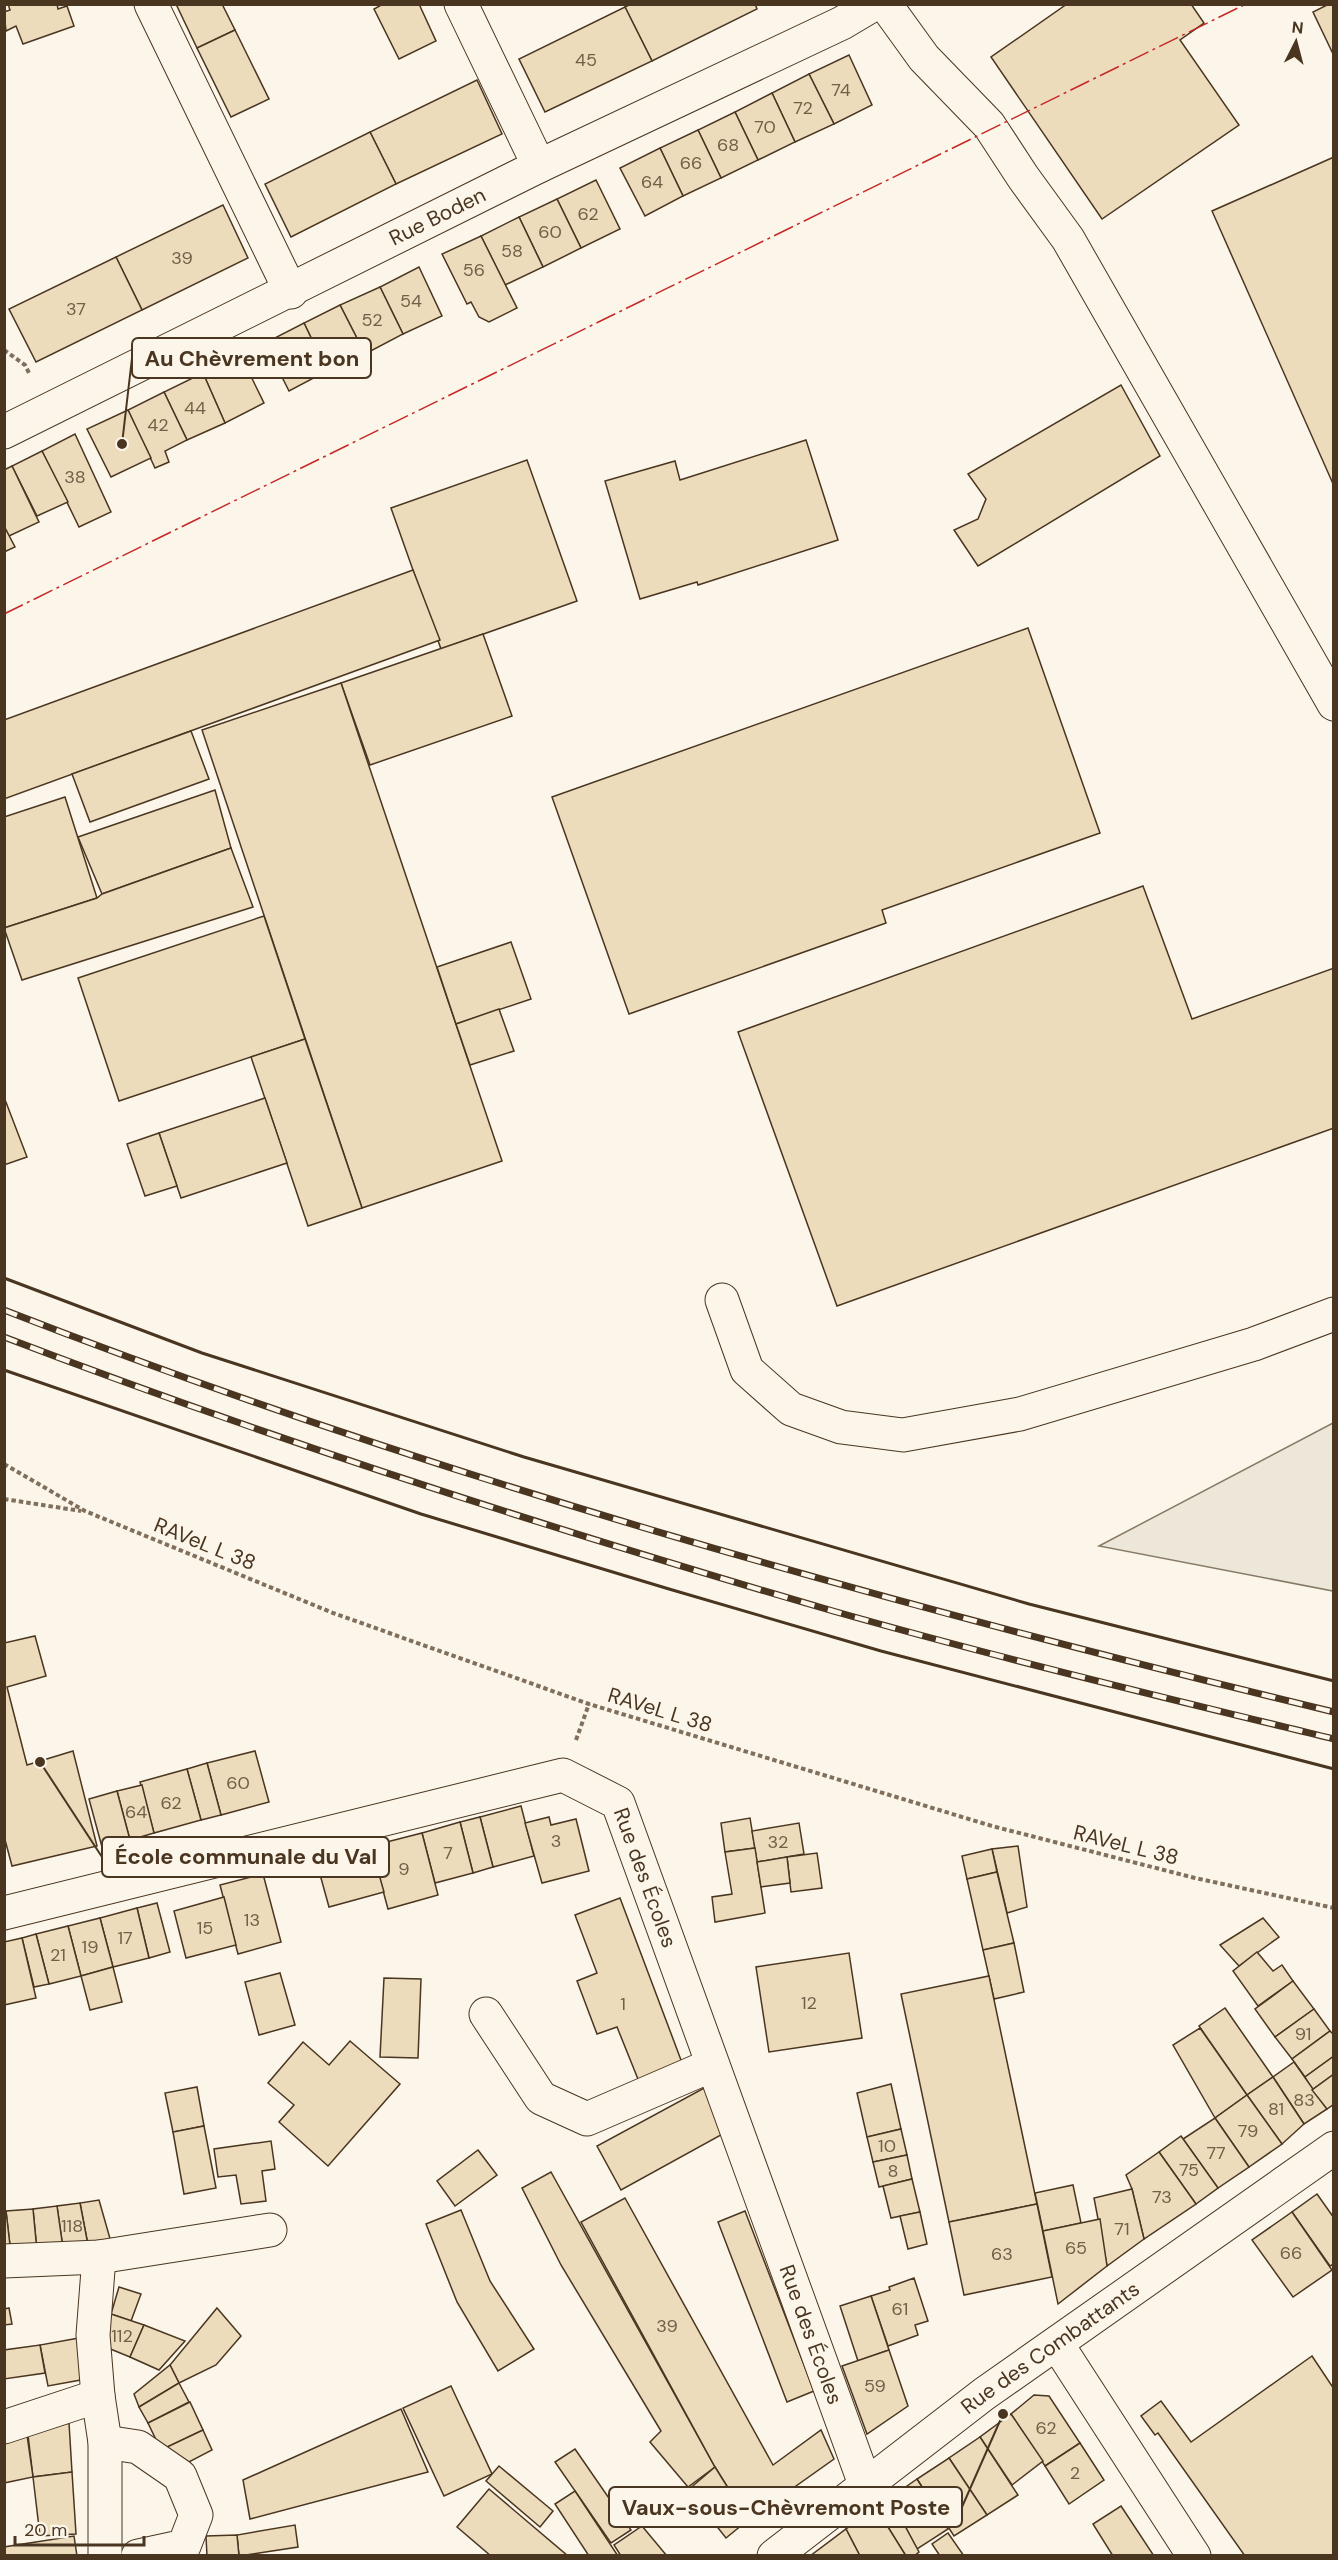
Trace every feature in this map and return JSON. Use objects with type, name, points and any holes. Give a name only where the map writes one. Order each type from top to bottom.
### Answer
[{"type":"street","points":[[152,4],[291,292]]},
{"type":"street","points":[[461,4],[539,166]]},
{"type":"street","name":"Rue Boden","points":[[4,432],[291,292],[539,166],[842,23],[874,4]]},
{"type":"street","points":[[885,4],[924,58],[988,125],[1068,239],[1334,704]]},
{"type":"street","points":[[722,1300],[747,1370],[791,1409],[841,1427],[903,1435],[1020,1414],[1254,1344],[1334,1314]]},
{"type":"street","name":"Rue des Écoles","points":[[4,1913],[563,1775],[618,1803],[865,2484]]},
{"type":"street","points":[[486,2014],[541,2098],[587,2119],[712,2065]]},
{"type":"street","name":"Rue des Combattants","points":[[774,2556],[984,2394],[1334,2148]]},
{"type":"street","points":[[4,2261],[99,2257],[270,2230]]},
{"type":"street","points":[[99,2257],[93,2335],[98,2396],[105,2442],[105,2556]]},
{"type":"street","points":[[1057,2344],[1194,2556]]},
{"type":"street","points":[[4,2427],[98,2396]]},
{"type":"street","points":[[105,2442],[138,2447],[180,2476],[196,2515],[184,2546],[138,2556]]},
{"type":"path","name":"RAVeL L 38","points":[[4,1464],[85,1511],[333,1613],[588,1704],[992,1826],[1195,1878],[1334,1908]]},
{"type":"path","points":[[4,1499],[85,1511]]},
{"type":"shaded area","points":[[1333,1423],[1333,1591],[1099,1546]]},
{"type":"building","points":[[8,4],[57,4],[58,9],[67,6],[74,26],[23,44],[16,26],[6,31],[4,12],[10,10]]},
{"type":"building","points":[[176,4],[222,4],[235,30],[197,48]]},
{"type":"building","points":[[383,4],[419,4],[436,41],[399,59],[374,9]]},
{"type":"building","points":[[631,4],[755,4],[757,9],[652,61],[625,7]]},
{"type":"building","points":[[1067,4],[1191,4],[1204,23],[1180,40],[1239,125],[1102,219],[991,57]]},
{"type":"building","points":[[1334,4],[1334,56],[1313,12]]},
{"type":"building","points":[[625,7],[652,61],[545,112],[519,59]]},
{"type":"building","points":[[235,30],[269,99],[231,117],[197,48]]},
{"type":"building","points":[[849,55],[872,105],[834,124],[809,74]]},
{"type":"building","points":[[809,74],[834,124],[795,142],[772,93]]},
{"type":"building","points":[[477,80],[502,134],[396,184],[370,132]]},
{"type":"building","points":[[772,93],[795,142],[758,160],[735,112]]},
{"type":"building","points":[[735,112],[758,160],[721,178],[698,130]]},
{"type":"building","points":[[698,130],[721,178],[683,196],[660,148]]},
{"type":"building","points":[[370,132],[396,184],[291,237],[265,184]]},
{"type":"building","points":[[660,148],[683,196],[645,216],[620,168]]},
{"type":"building","points":[[1334,157],[1334,486],[1212,211]]},
{"type":"building","points":[[596,180],[620,229],[581,248],[557,199]]},
{"type":"building","points":[[557,199],[581,248],[543,267],[519,217]]},
{"type":"building","points":[[223,205],[248,258],[142,310],[116,257]]},
{"type":"building","points":[[519,217],[543,267],[505,285],[481,236]]},
{"type":"building","points":[[481,236],[517,308],[489,322],[479,317],[471,302],[467,304],[442,254]]},
{"type":"building","points":[[116,257],[142,310],[36,362],[9,309]]},
{"type":"building","points":[[419,267],[442,316],[403,334],[380,287]]},
{"type":"building","points":[[380,287],[403,334],[365,354],[340,305]]},
{"type":"building","points":[[340,305],[365,354],[327,371],[304,323]]},
{"type":"building","points":[[304,323],[327,371],[289,391],[265,343]]},
{"type":"building","points":[[240,354],[264,403],[225,423],[203,373]]},
{"type":"building","points":[[203,373],[225,423],[187,440],[164,392]]},
{"type":"building","points":[[1121,385],[1160,456],[978,566],[954,530],[978,519],[986,499],[968,474]]},
{"type":"building","points":[[164,392],[187,440],[165,451],[169,462],[155,468],[128,410]]},
{"type":"building","points":[[128,410],[151,458],[111,477],[87,429]]},
{"type":"building","points":[[75,434],[111,512],[79,527],[42,451]]},
{"type":"building","points":[[806,440],[838,540],[698,585],[697,582],[640,599],[605,481],[675,461],[680,480]]},
{"type":"building","points":[[42,451],[68,502],[37,516],[12,466]]},
{"type":"building","points":[[527,460],[577,601],[441,649],[391,508]]},
{"type":"building","points":[[12,466],[39,522],[9,536],[4,526],[4,470]]},
{"type":"building","points":[[4,526],[15,547],[4,552]]},
{"type":"building","points":[[413,570],[440,640],[4,799],[4,720]]},
{"type":"building","points":[[1028,628],[1100,833],[882,910],[886,923],[629,1014],[552,797]]},
{"type":"building","points":[[483,634],[512,716],[370,765],[341,683]]},
{"type":"building","points":[[341,683],[502,1161],[362,1208],[202,730]]},
{"type":"building","points":[[191,731],[209,779],[90,822],[72,774]]},
{"type":"building","points":[[215,790],[231,848],[102,894],[78,837]]},
{"type":"building","points":[[65,797],[97,898],[4,928],[4,817]]},
{"type":"building","points":[[231,848],[253,907],[22,980],[4,928],[97,898],[102,894]]},
{"type":"building","points":[[1143,886],[1192,1019],[1334,968],[1334,1128],[837,1306],[738,1032]]},
{"type":"building","points":[[264,916],[305,1039],[119,1101],[78,978]]},
{"type":"building","points":[[511,942],[531,999],[456,1024],[437,967]]},
{"type":"building","points":[[499,1009],[514,1051],[470,1065],[456,1024]]},
{"type":"building","points":[[305,1039],[362,1208],[308,1226],[251,1057]]},
{"type":"building","points":[[4,1097],[27,1157],[4,1165]]},
{"type":"building","points":[[265,1098],[287,1163],[181,1198],[159,1133]]},
{"type":"building","points":[[159,1133],[177,1186],[145,1196],[127,1144]]},
{"type":"building","points":[[35,1636],[46,1676],[7,1687],[27,1765],[73,1751],[97,1846],[12,1866],[4,1836],[4,1643]]},
{"type":"building","points":[[255,1751],[269,1802],[221,1815],[207,1763]]},
{"type":"building","points":[[207,1763],[221,1815],[201,1820],[187,1769]]},
{"type":"building","points":[[187,1769],[201,1820],[154,1833],[140,1782]]},
{"type":"building","points":[[142,1785],[154,1833],[130,1840],[117,1791]]},
{"type":"building","points":[[117,1791],[130,1840],[102,1847],[89,1799]]},
{"type":"building","points":[[521,1806],[534,1856],[493,1867],[480,1817]]},
{"type":"building","points":[[480,1817],[493,1867],[473,1873],[460,1822]]},
{"type":"building","points":[[549,1817],[551,1825],[576,1819],[589,1871],[542,1883],[525,1823]]},
{"type":"building","points":[[750,1818],[755,1848],[725,1852],[721,1823]]},
{"type":"building","points":[[460,1822],[473,1873],[435,1883],[422,1833]]},
{"type":"building","points":[[799,1823],[804,1854],[757,1862],[752,1831]]},
{"type":"building","points":[[422,1833],[438,1895],[388,1909],[371,1846]]},
{"type":"building","points":[[371,1846],[384,1892],[329,1907],[316,1860]]},
{"type":"building","points":[[1018,1846],[1027,1907],[1007,1913],[992,1849]]},
{"type":"building","points":[[755,1848],[765,1913],[715,1922],[712,1897],[732,1894],[725,1852]]},
{"type":"building","points":[[992,1849],[997,1872],[967,1879],[962,1856]]},
{"type":"building","points":[[817,1853],[822,1888],[791,1892],[787,1857]]},
{"type":"building","points":[[787,1857],[790,1883],[761,1887],[757,1862]]},
{"type":"building","points":[[997,1872],[1014,1943],[983,1950],[967,1879]]},
{"type":"building","points":[[263,1874],[281,1942],[238,1954],[220,1885]]},
{"type":"building","points":[[224,1897],[236,1945],[186,1958],[174,1911]]},
{"type":"building","points":[[620,1898],[684,2068],[640,2084],[617,2027],[597,2034],[577,1981],[597,1973],[575,1915]]},
{"type":"building","points":[[157,1903],[170,1952],[149,1958],[137,1908]]},
{"type":"building","points":[[137,1908],[149,1958],[113,1967],[100,1918]]},
{"type":"building","points":[[100,1918],[113,1967],[81,1976],[68,1926]]},
{"type":"building","points":[[1263,1918],[1279,1937],[1239,1966],[1220,1945]]},
{"type":"building","points":[[68,1926],[81,1976],[49,1984],[36,1934]]},
{"type":"building","points":[[36,1934],[49,1984],[34,1987],[22,1938]]},
{"type":"building","points":[[22,1938],[36,1998],[4,2005],[4,1942]]},
{"type":"building","points":[[1014,1943],[1024,1992],[994,1999],[983,1950]]},
{"type":"building","points":[[1257,1952],[1273,1971],[1282,1965],[1293,1981],[1258,2006],[1233,1971]]},
{"type":"building","points":[[849,1953],[862,2038],[769,2052],[756,1967]]},
{"type":"building","points":[[113,1967],[122,2002],[90,2010],[81,1976]]},
{"type":"building","points":[[280,1973],[295,2025],[259,2035],[245,1982]]},
{"type":"building","points":[[989,1976],[1037,2204],[949,2222],[901,1994]]},
{"type":"building","points":[[384,1978],[421,1979],[418,2058],[380,2057]]},
{"type":"building","points":[[1293,1981],[1314,2009],[1275,2037],[1255,2009]]},
{"type":"building","points":[[1225,2008],[1273,2077],[1247,2095],[1199,2026]]},
{"type":"building","points":[[1314,2009],[1330,2031],[1292,2059],[1275,2037]]},
{"type":"building","points":[[1200,2028],[1247,2095],[1215,2118],[1173,2045]]},
{"type":"building","points":[[1330,2031],[1334,2035],[1334,2056],[1305,2077],[1292,2059]]},
{"type":"building","points":[[350,2041],[400,2084],[328,2166],[279,2122],[294,2105],[268,2083],[303,2042],[329,2065]]},
{"type":"building","points":[[1334,2056],[1334,2074],[1312,2090],[1305,2077]]},
{"type":"building","points":[[1294,2062],[1327,2109],[1304,2124],[1273,2077]]},
{"type":"building","points":[[1334,2074],[1334,2104],[1327,2109],[1312,2090]]},
{"type":"building","points":[[1273,2077],[1304,2124],[1282,2144],[1247,2095]]},
{"type":"building","points":[[891,2084],[901,2129],[867,2137],[857,2093]]},
{"type":"building","points":[[197,2087],[204,2126],[173,2132],[165,2093]]},
{"type":"building","points":[[706,2087],[730,2130],[621,2190],[597,2146]]},
{"type":"building","points":[[1247,2095],[1282,2144],[1249,2167],[1215,2118]]},
{"type":"building","points":[[1215,2118],[1249,2167],[1218,2188],[1183,2139]]},
{"type":"building","points":[[204,2126],[216,2188],[184,2194],[173,2132]]},
{"type":"building","points":[[901,2129],[907,2155],[873,2162],[867,2137]]},
{"type":"building","points":[[1181,2136],[1218,2188],[1196,2204],[1159,2152]]},
{"type":"building","points":[[271,2141],[275,2169],[262,2171],[266,2201],[241,2204],[236,2175],[218,2177],[214,2149]]},
{"type":"building","points":[[478,2150],[497,2175],[455,2206],[437,2181]]},
{"type":"building","points":[[1159,2152],[1196,2204],[1144,2239],[1132,2189],[1126,2175]]},
{"type":"building","points":[[907,2155],[912,2179],[879,2187],[873,2162]]},
{"type":"building","points":[[551,2172],[715,2467],[688,2487],[650,2442],[661,2431],[561,2265],[522,2188]]},
{"type":"building","points":[[912,2179],[920,2212],[891,2218],[883,2186]]},
{"type":"building","points":[[1073,2185],[1081,2223],[1043,2231],[1035,2193]]},
{"type":"building","points":[[1132,2189],[1144,2239],[1107,2266],[1094,2198]]},
{"type":"building","points":[[1317,2194],[1334,2218],[1334,2264],[1330,2266],[1292,2212]]},
{"type":"building","points":[[625,2198],[773,2465],[821,2430],[834,2459],[748,2520],[715,2467],[581,2222]]},
{"type":"building","points":[[99,2200],[111,2242],[88,2245],[80,2203]]},
{"type":"building","points":[[80,2203],[88,2245],[63,2248],[57,2206]]},
{"type":"building","points":[[1037,2204],[1052,2277],[964,2295],[949,2222]]},
{"type":"building","points":[[57,2206],[63,2248],[37,2251],[33,2209]]},
{"type":"building","points":[[33,2209],[37,2251],[11,2254],[6,2211]]},
{"type":"building","points":[[461,2210],[490,2281],[534,2349],[498,2371],[457,2302],[426,2224]]},
{"type":"building","points":[[4,2211],[6,2211],[11,2254],[4,2255]]},
{"type":"building","points":[[745,2211],[814,2391],[787,2402],[718,2222]]},
{"type":"building","points":[[920,2212],[927,2244],[908,2249],[900,2216]]},
{"type":"building","points":[[1292,2212],[1332,2270],[1293,2297],[1252,2240]]},
{"type":"building","points":[[1100,2219],[1107,2266],[1058,2304],[1043,2231]]},
{"type":"building","points":[[914,2278],[928,2321],[915,2325],[918,2335],[888,2346],[871,2296],[890,2290],[889,2287]]},
{"type":"building","points":[[119,2287],[141,2294],[131,2321],[111,2314]]},
{"type":"building","points":[[871,2296],[889,2350],[858,2361],[840,2306]]},
{"type":"building","points":[[9,2308],[12,2324],[4,2325],[4,2309]]},
{"type":"building","points":[[217,2308],[241,2336],[216,2365],[179,2383],[170,2365]]},
{"type":"building","points":[[111,2314],[144,2325],[130,2357],[103,2346]]},
{"type":"building","points":[[144,2325],[185,2341],[159,2370],[130,2357]]},
{"type":"building","points":[[90,2336],[86,2379],[48,2386],[40,2345]]},
{"type":"building","points":[[40,2345],[45,2373],[4,2379],[4,2350]]},
{"type":"building","points":[[889,2350],[908,2406],[867,2434],[842,2366]]},
{"type":"building","points":[[1312,2356],[1334,2389],[1334,2556],[1245,2556],[1158,2433],[1155,2435],[1141,2416],[1161,2401],[1191,2442]]},
{"type":"building","points":[[170,2365],[179,2383],[139,2407],[134,2394]]},
{"type":"building","points":[[179,2383],[189,2402],[148,2423],[139,2407]]},
{"type":"building","points":[[451,2386],[492,2474],[444,2496],[403,2408]]},
{"type":"building","points":[[1034,2395],[1049,2396],[1080,2443],[1045,2466],[1011,2414]]},
{"type":"building","points":[[190,2402],[203,2430],[161,2450],[148,2423]]},
{"type":"building","points":[[401,2409],[428,2472],[250,2519],[243,2480]]},
{"type":"building","points":[[1011,2414],[1043,2461],[1012,2485],[980,2437]]},
{"type":"building","points":[[69,2423],[72,2472],[33,2477],[28,2435]]},
{"type":"building","points":[[203,2430],[212,2450],[189,2462],[165,2448]]},
{"type":"building","points":[[27,2435],[33,2477],[4,2483],[4,2443]]},
{"type":"building","points":[[980,2437],[1018,2495],[987,2515],[949,2458]]},
{"type":"building","points":[[1080,2443],[1104,2480],[1069,2504],[1045,2466]]},
{"type":"building","points":[[575,2449],[631,2530],[611,2543],[555,2462]]},
{"type":"building","points":[[949,2458],[987,2515],[954,2536],[917,2479]]},
{"type":"building","points":[[499,2466],[553,2511],[540,2527],[486,2481]]},
{"type":"building","points":[[715,2467],[748,2520],[726,2538],[688,2490]]},
{"type":"building","points":[[72,2472],[76,2534],[40,2536],[33,2477]]},
{"type":"building","points":[[917,2479],[948,2529],[917,2549],[890,2498]]},
{"type":"building","points":[[489,2489],[568,2556],[491,2556],[457,2527]]},
{"type":"building","points":[[575,2491],[618,2556],[589,2556],[555,2504]]},
{"type":"building","points":[[890,2498],[919,2552],[914,2556],[906,2556],[878,2511]]},
{"type":"building","points":[[1121,2506],[1154,2556],[1113,2556],[1093,2524]]},
{"type":"building","points":[[876,2509],[906,2556],[860,2556],[846,2529]]},
{"type":"building","points":[[295,2525],[298,2547],[239,2556],[237,2535]]},
{"type":"building","points":[[642,2526],[667,2556],[621,2556],[614,2545]]},
{"type":"building","points":[[846,2529],[860,2556],[810,2556]]},
{"type":"building","points":[[948,2533],[964,2556],[940,2556],[932,2544]]},
{"type":"building","points":[[237,2535],[239,2556],[207,2556],[206,2536]]},
{"type":"building","points":[[74,2536],[77,2556],[4,2556],[4,2547]]},
{"type":"railway","points":[[4,1310],[167,1371],[331,1428],[662,1533],[997,1627],[1334,1712]]},
{"type":"railway","points":[[4,1337],[312,1448],[624,1549],[833,1611],[958,1645],[1334,1739]]},
{"type":"wall","points":[[4,1278],[202,1353],[524,1457],[1029,1604],[1334,1681]]},
{"type":"wall","points":[[4,1370],[421,1514],[669,1589],[881,1651],[1334,1769]]},
{"type":"power","points":[[4,614],[1246,4]]},
{"type":"place","name":"Au Chèvrement bon","points":[[122,444]]},
{"type":"place","name":"École communale du Val","points":[[40,1762]]},
{"type":"place","name":"Vaux-sous-Chèvremont Poste","points":[[1003,2414]]}]
